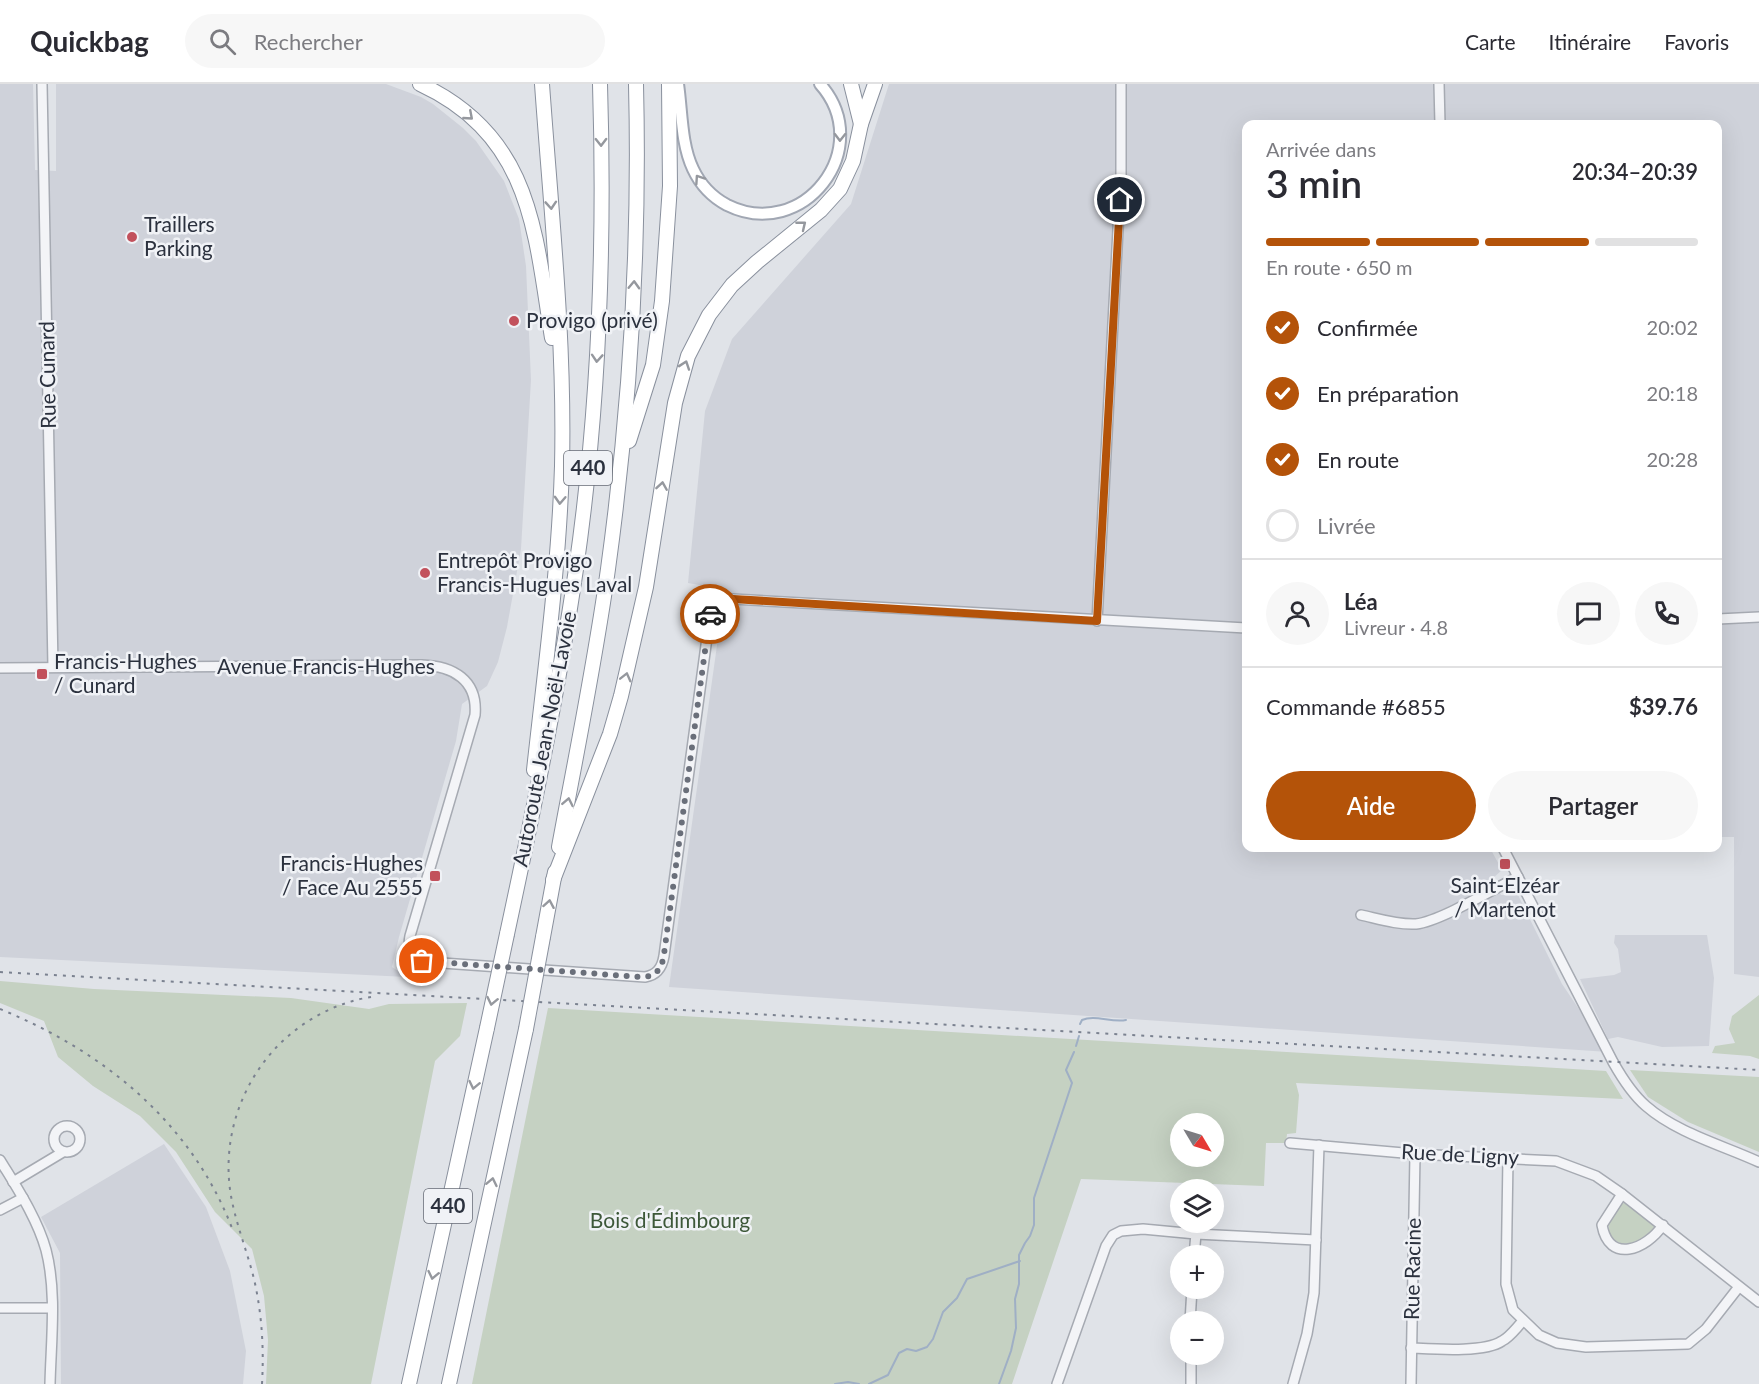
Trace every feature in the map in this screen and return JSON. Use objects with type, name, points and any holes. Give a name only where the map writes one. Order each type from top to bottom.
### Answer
[{"type":"highway","points":[[420,84],[452,102],[481,128],[501,151],[522,187],[538,245],[562,399]]},
{"type":"highway","points":[[525,847],[556,567],[562,467],[559,321],[542,84]]},
{"type":"highway","name":"Autoroute Jean-Noël-Lavoie","points":[[409,1384],[548,743],[563,656],[589,457],[597,352],[601,261],[600,84]]},
{"type":"highway","name":"Autoroute Jean-Noël-Lavoie","points":[[448,1384],[526,1029],[600,626],[621,469],[630,361],[634,270],[636,84]]},
{"type":"highway","points":[[621,469],[653,365],[659,325],[669,209],[669,84]]},
{"type":"highway","points":[[851,84],[861,124]]},
{"type":"highway","points":[[553,880],[610,734],[627,673],[650,564],[677,395],[688,356],[709,315],[732,285],[836,195],[851,167],[861,124],[875,84]]},
{"type":"main road","points":[[678,84],[686,146],[696,176],[710,193],[723,202],[737,209],[761,213],[784,210],[806,200],[823,184],[834,166],[840,145],[839,124],[834,105],[820,84]]},
{"type":"street","name":"Rue Cunard","points":[[42,84],[53,667]]},
{"type":"street","points":[[1097,621],[1122,155],[1121,84]]},
{"type":"street","points":[[1439,84],[1440,120]]},
{"type":"street","name":"Avenue Francis-Hughes","points":[[0,668],[407,665],[438,666],[451,670],[462,678],[472,692],[475,706],[474,719],[410,936],[409,945],[412,953],[419,960],[428,962],[645,977],[659,970],[664,956],[710,616],[716,603],[733,599],[1242,628]]},
{"type":"street","points":[[1722,619],[1759,617]]},
{"type":"street","points":[[1505,852],[1613,1062],[1638,1098],[1665,1120],[1759,1162]]},
{"type":"street","points":[[1361,915],[1405,924],[1426,922],[1518,877]]},
{"type":"street","name":"Rue de Ligny","points":[[1290,1143],[1415,1154],[1556,1161],[1596,1176],[1622,1194],[1738,1288],[1759,1302]]},
{"type":"street","points":[[1293,1384],[1307,1334],[1314,1293],[1318,1145]]},
{"type":"street","points":[[13,1182],[63,1152]]},
{"type":"street","name":"Rue Racine","points":[[1411,1384],[1415,1154]]},
{"type":"street","points":[[1508,1158],[1506,1284],[1513,1310],[1539,1335],[1557,1343],[1586,1347],[1688,1344],[1706,1329],[1738,1288]]},
{"type":"street","points":[[0,1160],[23,1198],[45,1249],[50,1275],[50,1384]]},
{"type":"street","points":[[1622,1194],[1602,1225],[1605,1238],[1613,1246],[1631,1249],[1644,1245],[1655,1237],[1663,1225]]},
{"type":"street","points":[[0,1210],[23,1198]]},
{"type":"street","points":[[1057,1384],[1106,1245],[1113,1235],[1121,1231],[1143,1229],[1316,1240]]},
{"type":"street","points":[[1195,1245],[1196,1234]]},
{"type":"street","points":[[0,1308],[51,1308]]},
{"type":"street","points":[[1411,1348],[1466,1350],[1495,1344],[1501,1342],[1523,1321]]},
{"type":"street","points":[[1191,1365],[1191,1384]]},
{"type":"shaded area","points":[[0,84],[33,84],[35,170],[56,171],[56,84],[386,84],[421,97],[463,128],[476,141],[504,181],[519,219],[526,266],[531,380],[521,549],[507,627],[498,662],[487,686],[462,704],[456,741],[399,937],[392,967],[407,977],[0,957]]},
{"type":"shaded area","points":[[889,84],[1759,84],[1759,977],[1734,974],[1734,837],[1722,837],[1722,120],[1242,120],[1242,852],[1492,852],[1502,870],[1492,879],[1501,895],[1518,895],[1562,984],[1608,1052],[669,987],[721,617],[728,609],[728,590],[688,583],[705,411],[732,339],[851,204]]},
{"type":"shaded area","points":[[1615,935],[1707,935],[1714,978],[1709,1046],[1662,1047],[1618,1037],[1608,1039],[1580,979],[1621,972],[1618,949],[1614,943]]},
{"type":"shaded area","points":[[164,1144],[206,1207],[230,1271],[246,1351],[243,1384],[61,1384],[60,1253],[41,1217]]},
{"type":"green space","points":[[0,981],[94,989],[291,998],[369,1009],[389,1004],[467,1003],[460,1036],[435,1061],[371,1384],[266,1384],[268,1340],[264,1296],[252,1249],[215,1212],[176,1152],[140,1116],[93,1086],[58,1057],[44,1021],[0,1003]]},
{"type":"green space","points":[[1759,995],[1759,1059],[1750,1056],[1712,1053],[1715,1046],[1735,1043],[1729,1029],[1732,1016]]},
{"type":"green space","name":"Bois d'Édimbourg","points":[[548,1008],[1606,1071],[1623,1099],[1296,1083],[1299,1095],[1296,1133],[1287,1134],[1286,1143],[1266,1143],[1264,1186],[1224,1184],[1224,1179],[1170,1179],[1170,1182],[1081,1179],[1012,1384],[472,1384]]},
{"type":"green space","points":[[1630,1070],[1759,1077],[1759,1152],[1688,1122],[1648,1097]]},
{"type":"green space","points":[[1623,1203],[1628,1204],[1654,1224],[1655,1230],[1645,1238],[1628,1244],[1610,1237],[1608,1223]]},
{"type":"waterway","points":[[1080,1024],[1087,1018],[1126,1020]]},
{"type":"waterway","points":[[1076,1046],[1079,1036]]},
{"type":"waterway","points":[[999,1384],[1011,1351],[1016,1328],[1015,1299],[1019,1284],[1019,1255],[1034,1225],[1034,1198],[1072,1083],[1066,1070],[1074,1052]]},
{"type":"waterway","points":[[869,1384],[888,1375],[899,1353],[907,1349],[916,1351],[927,1347],[933,1339],[943,1312],[957,1298],[967,1279],[1020,1261]]},
{"type":"waterway","points":[[835,1384],[848,1382],[859,1384]]},
{"type":"railway","points":[[0,972],[1759,1070]]},
{"type":"railway","points":[[262,1384],[259,1305],[233,1206],[229,1176],[231,1138],[236,1119],[250,1083],[261,1066],[283,1041],[305,1023],[330,1009],[371,997]]},
{"type":"railway","points":[[0,1009],[74,1046],[139,1094],[168,1123],[193,1155],[214,1190],[232,1228]]},
{"type":"way so far","points":[[422,961],[641,977],[651,976],[659,970],[663,962],[710,614]]},
{"type":"place","name":"Traillers Parking","points":[[132,237]]},
{"type":"place","name":"Provigo (privé)","points":[[514,321]]},
{"type":"place","name":"Entrepôt Provigo Francis-Hugues Laval","points":[[425,573]]},
{"type":"place","name":"Francis-Hughes / Cunard","points":[[42,674]]},
{"type":"place","name":"Saint-Elzéar / Martenot","points":[[1505,864]]},
{"type":"place","name":"Francis-Hughes / Face Au 2555","points":[[435,876]]},
{"type":"route","points":[[710,614],[716,603],[733,599],[1097,621],[1120,200]]}]
